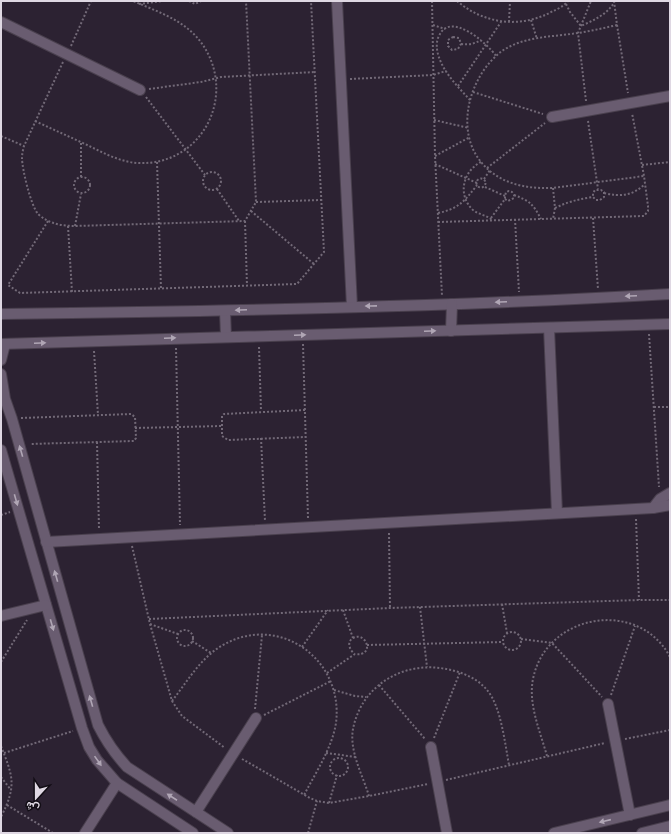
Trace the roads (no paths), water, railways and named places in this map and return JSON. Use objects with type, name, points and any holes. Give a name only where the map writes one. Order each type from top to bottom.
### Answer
[{"type":"street","points":[[337,1],[352,307]]},
{"type":"street","points":[[1,22],[140,90]]},
{"type":"street","points":[[552,117],[670,96]]},
{"type":"street","points":[[1,314],[225,311],[447,304],[670,294]]},
{"type":"street","points":[[447,304],[452,331]]},
{"type":"street","points":[[225,311],[226,337]]},
{"type":"street","points":[[1,360],[3,344],[670,324]]},
{"type":"street","points":[[549,328],[558,513]]},
{"type":"street","points":[[1,374],[3,399],[12,419],[98,725],[103,736],[114,753],[127,767],[228,833]]},
{"type":"street","points":[[1,450],[82,728],[89,747],[106,772],[117,783],[193,833]]},
{"type":"street","points":[[653,508],[660,499],[670,493]]},
{"type":"street","points":[[46,542],[670,506]]},
{"type":"street","points":[[1,616],[46,606]]},
{"type":"street","points":[[608,704],[630,815]]},
{"type":"street","points":[[196,812],[255,719]]},
{"type":"street","points":[[89,747],[103,736]]},
{"type":"street","points":[[431,747],[447,833]]},
{"type":"street","points":[[85,833],[117,783]]},
{"type":"street","points":[[554,833],[670,805]]},
{"type":"street","points":[[642,833],[670,826]]}]
